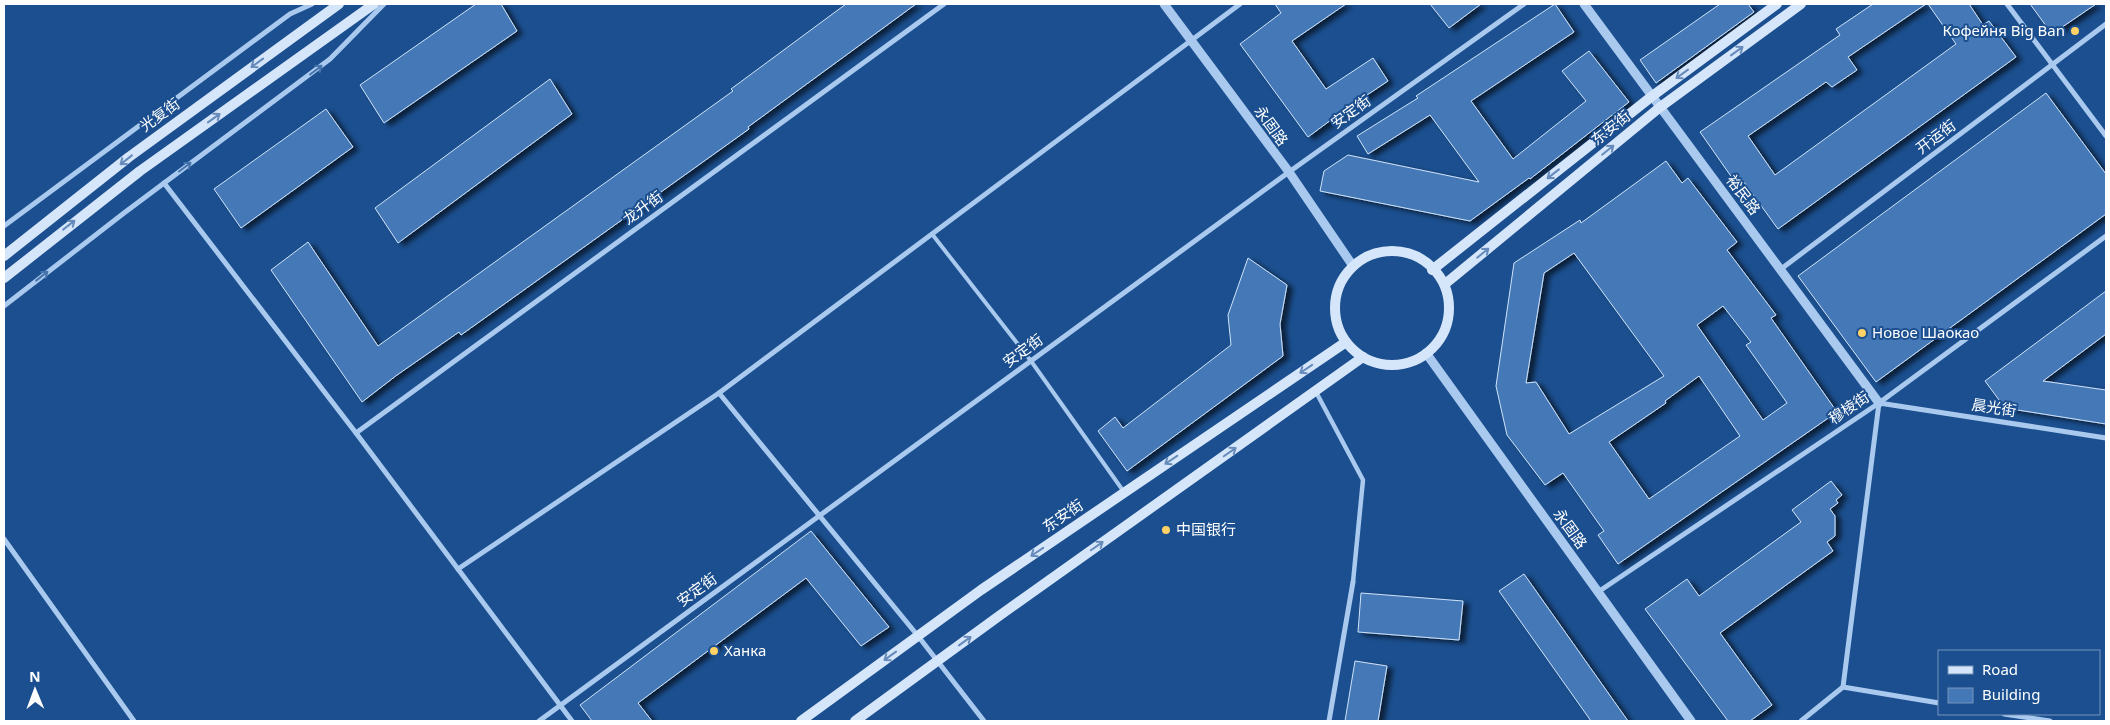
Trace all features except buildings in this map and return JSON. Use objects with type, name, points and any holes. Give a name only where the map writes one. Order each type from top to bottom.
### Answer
[{"type":"main road","name":"光复街","points":[[4,256],[129,157],[338,4]]},
{"type":"main road","points":[[4,278],[140,171],[374,4]]},
{"type":"main road","name":"东安街","points":[[1432,270],[1651,97],[1777,4]]},
{"type":"main road","name":"东安街","points":[[1445,284],[1660,108],[1801,4]]},
{"type":"main road","points":[[1400,250],[1421,258],[1432,270],[1445,284],[1449,315],[1441,336],[1426,353],[1406,363],[1384,364],[1363,357],[1346,342],[1336,322],[1335,300],[1342,278],[1354,266],[1378,252],[1400,250]]},
{"type":"main road","name":"东安街","points":[[801,721],[981,590],[1346,342]]},
{"type":"main road","points":[[855,721],[1363,357]]},
{"type":"street","points":[[4,226],[290,14],[312,4]]},
{"type":"street","points":[[4,306],[164,182],[330,59],[384,4]]},
{"type":"street","name":"龙升街","points":[[356,433],[944,4]]},
{"type":"street","name":"永固路","points":[[1164,4],[1288,172],[1354,266]]},
{"type":"street","points":[[458,569],[719,392],[1240,4]]},
{"type":"street","name":"安定街","points":[[539,721],[1288,172],[1524,4]]},
{"type":"street","name":"裕民路","points":[[1584,4],[1879,403]]},
{"type":"street","points":[[2007,4],[2106,136]]},
{"type":"street","name":"开运街","points":[[1781,269],[2106,24]]},
{"type":"street","points":[[164,182],[356,433],[572,721]]},
{"type":"street","name":"穆棱街","points":[[1598,592],[1879,403],[2106,236]]},
{"type":"street","name":"永固路","points":[[1426,353],[1691,721]]},
{"type":"street","points":[[1315,391],[1363,480],[1353,582],[1330,721]]},
{"type":"street","points":[[719,392],[918,636],[984,721]]},
{"type":"street","points":[[1801,721],[1843,687],[1879,403]]},
{"type":"street","name":"晨光街","points":[[1879,403],[2106,438]]},
{"type":"street","points":[[4,539],[134,721]]},
{"type":"street","points":[[1843,687],[1938,703]]},
{"type":"street","points":[[2011,715],[2050,721]]},
{"type":"lane","points":[[932,234],[1031,361],[1124,492]]},
{"type":"place","name":"Кофейня Big Ban","points":[[2075,31]]},
{"type":"place","name":"Новое Шаокао","points":[[1862,333]]},
{"type":"place","name":"中国银行","points":[[1166,530]]},
{"type":"place","name":"Ханка","points":[[714,651]]}]
